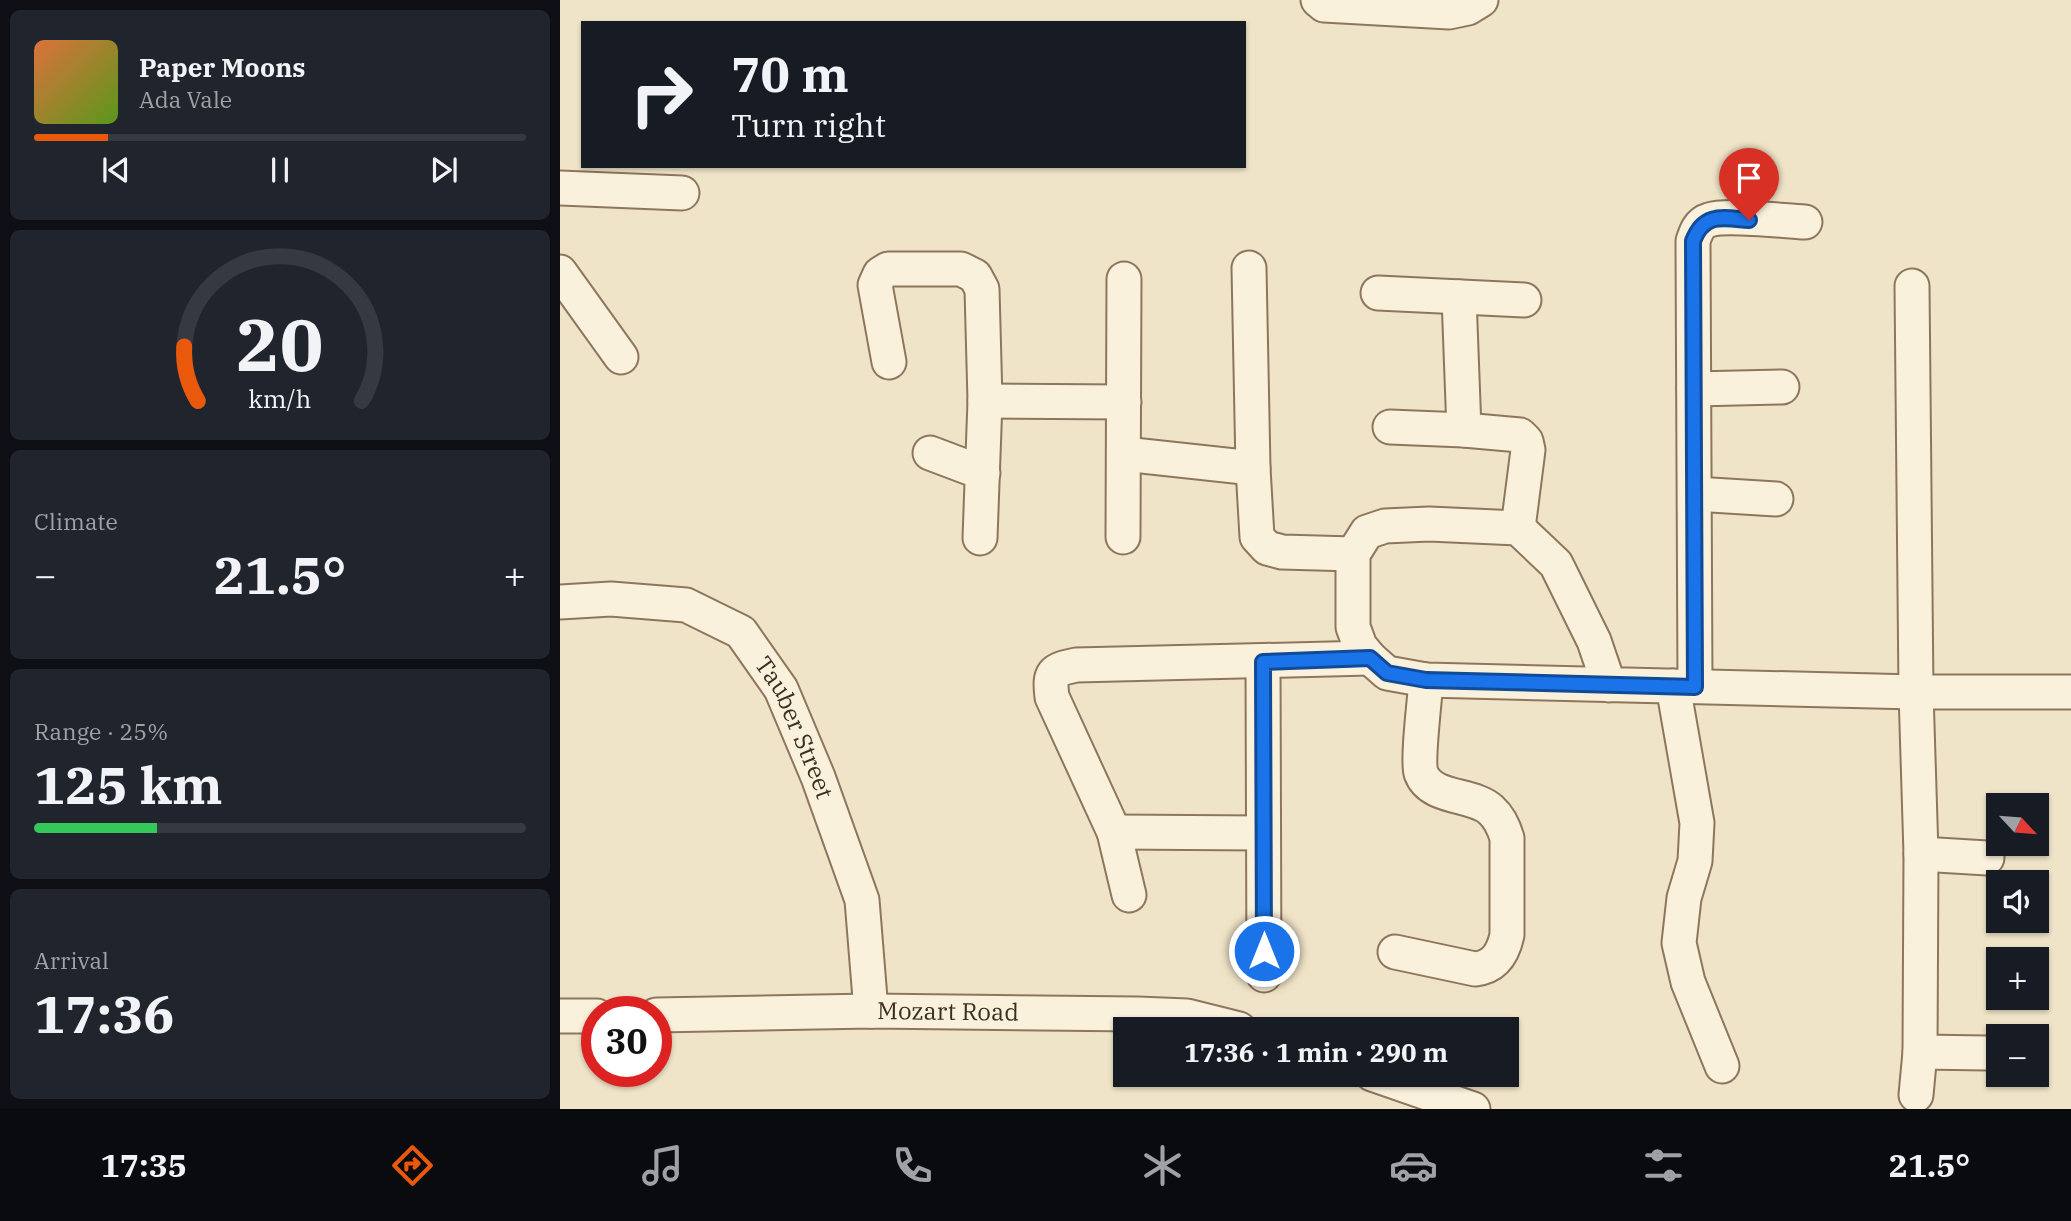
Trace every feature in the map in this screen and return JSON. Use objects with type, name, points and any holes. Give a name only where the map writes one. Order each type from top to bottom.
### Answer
[{"type":"street","points":[[1318,0],[1324,5],[1449,12],[1468,8],[1481,0]]},
{"type":"street","points":[[560,188],[682,194]]},
{"type":"street","points":[[1722,1066],[1688,982],[1679,943],[1684,898],[1695,861],[1697,823],[1684,686],[1696,494],[1693,241],[1698,228],[1707,220],[1721,218],[1805,222]]},
{"type":"street","points":[[1249,268],[1257,537],[1267,548],[1282,552],[1353,554]]},
{"type":"street","points":[[889,362],[875,285],[880,274],[888,269],[961,269],[975,275],[982,289],[985,401],[980,538]]},
{"type":"street","points":[[560,272],[621,357]]},
{"type":"street","points":[[1123,537],[1124,279]]},
{"type":"street","points":[[1912,286],[1916,692],[1921,854],[1920,1052],[1916,1095]]},
{"type":"street","points":[[1378,293],[1524,300]]},
{"type":"street","points":[[1459,297],[1464,430]]},
{"type":"street","points":[[1694,389],[1782,387]]},
{"type":"street","points":[[985,401],[1124,402]]},
{"type":"street","points":[[1390,427],[1520,435],[1526,441],[1528,450],[1518,528]]},
{"type":"street","points":[[930,453],[983,473]]},
{"type":"street","points":[[1124,454],[1253,468]]},
{"type":"street","points":[[1696,494],[1776,499]]},
{"type":"street","points":[[1609,685],[1594,641],[1556,564],[1518,528],[1429,524],[1385,526],[1367,532],[1353,554],[1353,627],[1360,646],[1387,673],[1426,680],[1609,685],[1916,692],[2071,692]]},
{"type":"street","name":"Tauber Street","points":[[560,601],[611,599],[685,605],[741,632],[781,689],[818,777],[862,900],[871,1011]]},
{"type":"street","points":[[1129,895],[1114,832],[1052,697],[1050,680],[1053,673],[1059,668],[1076,665],[1370,658]]},
{"type":"street","points":[[1263,662],[1264,975]]},
{"type":"street","points":[[1395,952],[1475,969],[1484,968],[1498,957],[1507,935],[1507,838],[1498,817],[1483,804],[1435,788],[1427,783],[1420,769],[1426,680]]},
{"type":"street","points":[[1114,832],[1263,833]]},
{"type":"street","points":[[1921,854],[1987,858]]},
{"type":"street","name":"Mozart Road","points":[[672,1015],[871,1011],[1191,1017]]},
{"type":"street","points":[[560,1016],[581,1016]]},
{"type":"street","points":[[1920,1052],[1986,1053]]},
{"type":"street","points":[[1410,1087],[1473,1109]]},
{"type":"route","points":[[1264,951],[1263,662],[1370,658],[1387,673],[1426,680],[1695,687],[1693,241],[1698,228],[1707,220],[1749,220]]}]
